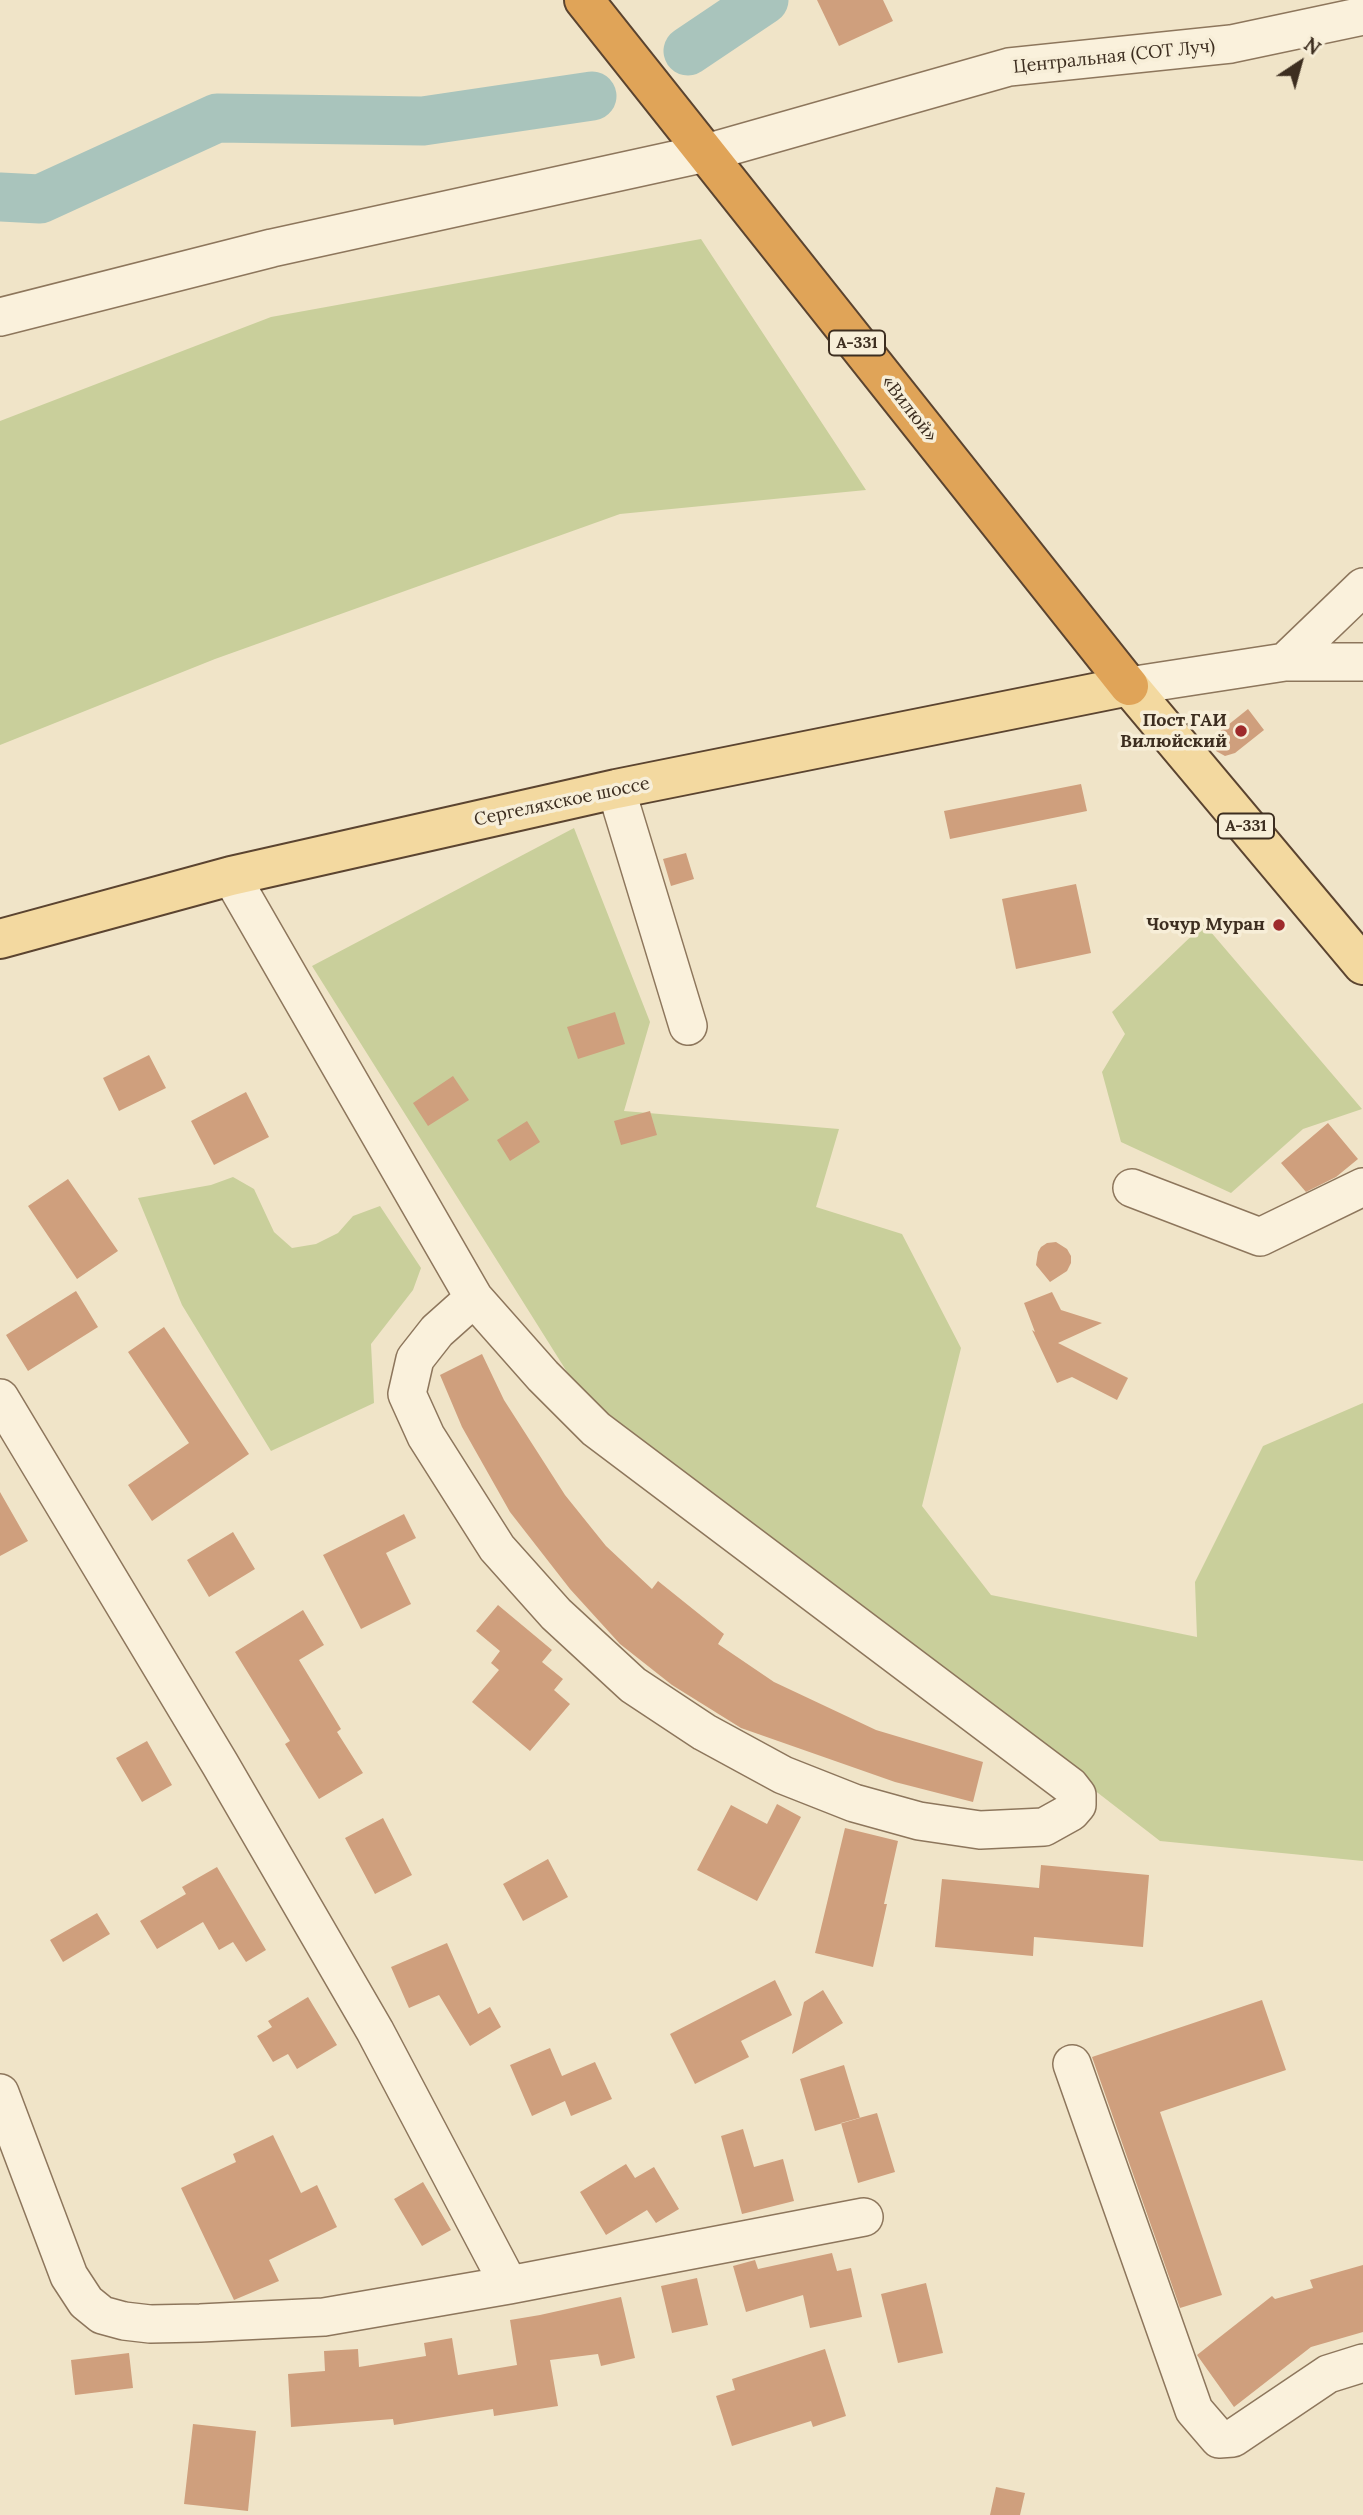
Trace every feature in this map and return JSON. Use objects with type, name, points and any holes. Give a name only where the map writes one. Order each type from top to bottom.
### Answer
[{"type":"highway","name":"«Вилюй»","points":[[584,0],[1129,686]]},
{"type":"main road","name":"Сергеляхское шоссе","points":[[0,939],[231,876],[616,789],[1129,686]]},
{"type":"main road","name":"А-331","points":[[1129,686],[1363,965]]},
{"type":"street","name":"Центральная (СОТ Луч)","points":[[0,317],[272,248],[706,153],[1009,67],[1231,44],[1363,16]]},
{"type":"street","points":[[1285,662],[1363,587]]},
{"type":"street","points":[[1129,686],[1285,662],[1363,662]]},
{"type":"street","points":[[616,789],[688,1027]]},
{"type":"street","points":[[231,876],[474,1298],[543,1376],[596,1429],[1070,1786],[1077,1795],[1077,1805],[1071,1812],[1044,1827],[980,1830],[919,1821],[854,1803],[783,1775],[704,1732],[633,1685],[556,1615],[497,1548],[432,1447],[407,1394],[415,1359],[436,1331],[474,1298]]},
{"type":"street","points":[[1132,1188],[1260,1237],[1363,1187]]},
{"type":"street","points":[[0,1398],[220,1764],[375,2031],[509,2285]]},
{"type":"street","points":[[1072,2064],[1194,2410],[1207,2427],[1219,2439],[1233,2438],[1328,2374],[1363,2363]]},
{"type":"street","points":[[0,2093],[69,2276],[86,2302],[102,2315],[124,2321],[150,2324],[324,2317],[509,2285],[864,2217]]},
{"type":"green space","points":[[701,239],[866,490],[620,514],[215,659],[0,745],[0,421],[271,317]]},
{"type":"green space","points":[[574,828],[650,1022],[624,1111],[839,1129],[816,1207],[902,1234],[961,1348],[922,1506],[991,1595],[1197,1637],[1195,1582],[1263,1446],[1363,1403],[1363,1861],[1160,1841],[579,1391],[312,966]]},
{"type":"green space","points":[[1204,924],[1362,1109],[1303,1129],[1231,1193],[1121,1142],[1102,1072],[1125,1034],[1112,1012]]},
{"type":"green space","points":[[233,1177],[254,1189],[274,1232],[292,1248],[316,1244],[338,1233],[353,1216],[380,1206],[421,1268],[413,1290],[371,1344],[374,1403],[271,1451],[182,1305],[138,1198],[211,1185]]},
{"type":"building","points":[[817,0],[883,0],[893,21],[839,46]]},
{"type":"building","name":"Пост ГАИ Вилюйский","points":[[1248,709],[1264,730],[1235,753],[1225,756],[1216,751],[1214,741],[1218,733]]},
{"type":"building","points":[[1081,784],[1087,811],[950,839],[944,811]]},
{"type":"building","points":[[686,853],[694,879],[671,886],[663,859]]},
{"type":"building","points":[[1076,884],[1091,953],[1016,969],[1002,899]]},
{"type":"building","points":[[615,1012],[625,1044],[578,1059],[567,1027]]},
{"type":"building","points":[[149,1055],[166,1088],[119,1111],[103,1078]]},
{"type":"building","points":[[453,1076],[469,1100],[428,1126],[413,1103]]},
{"type":"building","points":[[246,1092],[269,1137],[214,1165],[191,1121]]},
{"type":"building","points":[[650,1111],[657,1135],[621,1145],[614,1121]]},
{"type":"building","points":[[527,1121],[540,1142],[510,1161],[497,1140]]},
{"type":"building","points":[[1328,1123],[1358,1159],[1336,1177],[1306,1192],[1281,1163]]},
{"type":"building","points":[[68,1179],[118,1251],[77,1279],[28,1206]]},
{"type":"building","points":[[1056,1242],[1067,1249],[1071,1263],[1067,1271],[1050,1282],[1036,1265],[1041,1247]]},
{"type":"building","points":[[76,1291],[98,1327],[28,1371],[6,1335]]},
{"type":"building","points":[[1052,1292],[1061,1310],[1102,1323],[1058,1343],[1128,1378],[1117,1400],[1072,1377],[1057,1383],[1032,1330],[1035,1332],[1024,1303]]},
{"type":"building","points":[[164,1327],[249,1454],[152,1521],[128,1485],[189,1443],[128,1352]]},
{"type":"building","points":[[482,1354],[504,1400],[565,1495],[606,1546],[652,1589],[658,1581],[724,1634],[718,1644],[774,1682],[876,1730],[983,1762],[973,1802],[895,1782],[741,1728],[672,1685],[620,1644],[570,1589],[510,1512],[462,1427],[440,1375]]},
{"type":"building","points":[[0,1492],[28,1541],[0,1556]]},
{"type":"building","points":[[404,1514],[416,1538],[386,1553],[411,1604],[361,1629],[323,1555]]},
{"type":"building","points":[[233,1532],[255,1569],[209,1597],[187,1560]]},
{"type":"building","points":[[498,1605],[552,1650],[542,1662],[563,1679],[554,1690],[570,1704],[530,1751],[472,1702],[499,1670],[491,1663],[500,1651],[476,1631]]},
{"type":"building","points":[[303,1610],[324,1645],[299,1660],[341,1729],[337,1732],[363,1773],[319,1799],[285,1744],[290,1741],[235,1652]]},
{"type":"building","points":[[147,1741],[172,1785],[142,1802],[116,1758]]},
{"type":"building","points":[[777,1804],[801,1817],[757,1901],[697,1870],[731,1805],[767,1824]]},
{"type":"building","points":[[383,1818],[412,1875],[375,1894],[345,1838]]},
{"type":"building","points":[[845,1828],[898,1841],[873,1967],[815,1953]]},
{"type":"building","points":[[548,1859],[568,1897],[523,1921],[503,1884]]},
{"type":"building","points":[[1041,1865],[1149,1875],[1143,1947],[1034,1937],[1033,1956],[935,1947],[942,1879],[1039,1888]]},
{"type":"building","points":[[217,1867],[266,1950],[246,1962],[233,1942],[219,1950],[203,1922],[157,1949],[140,1921],[186,1894],[182,1887]]},
{"type":"building","points":[[97,1913],[110,1934],[63,1962],[50,1940]]},
{"type":"building","points":[[447,1943],[478,2014],[490,2007],[501,2027],[470,2046],[439,1995],[409,2008],[391,1967]]},
{"type":"building","points":[[775,1980],[792,2015],[741,2041],[749,2057],[695,2084],[670,2034]]},
{"type":"building","points":[[823,1990],[843,2023],[792,2054],[804,2002]]},
{"type":"building","points":[[308,1997],[337,2045],[297,2069],[288,2054],[273,2062],[257,2036],[272,2027],[268,2021]]},
{"type":"building","points":[[1262,2000],[1286,2070],[1160,2112],[1222,2295],[1180,2308],[1092,2057]]},
{"type":"building","points":[[550,2048],[562,2076],[595,2062],[612,2099],[571,2116],[565,2101],[532,2116],[510,2065]]},
{"type":"building","points":[[844,2065],[860,2118],[815,2131],[800,2079]]},
{"type":"building","points":[[877,2113],[895,2172],[858,2183],[841,2123]]},
{"type":"building","points":[[743,2129],[754,2167],[783,2159],[794,2201],[742,2214],[721,2136]]},
{"type":"building","points":[[273,2135],[301,2193],[317,2185],[337,2227],[269,2260],[279,2281],[234,2300],[181,2188],[236,2162],[233,2154]]},
{"type":"building","points":[[626,2164],[635,2178],[654,2167],[679,2209],[656,2223],[647,2210],[606,2235],[580,2192]]},
{"type":"building","points":[[423,2182],[451,2230],[422,2246],[394,2199]]},
{"type":"building","points":[[832,2253],[837,2271],[851,2268],[862,2317],[810,2328],[803,2295],[746,2312],[733,2266],[755,2260],[758,2269]]},
{"type":"building","points":[[1363,2265],[1363,2332],[1311,2347],[1234,2407],[1197,2355],[1272,2296],[1275,2299],[1313,2288],[1310,2280]]},
{"type":"building","points":[[697,2278],[708,2325],[672,2333],[661,2286]]},
{"type":"building","points":[[926,2283],[943,2353],[898,2363],[881,2294]]},
{"type":"building","points":[[621,2297],[635,2358],[601,2366],[598,2354],[550,2360],[558,2406],[494,2416],[493,2409],[394,2425],[393,2419],[291,2427],[288,2374],[325,2371],[324,2351],[358,2349],[359,2367],[426,2356],[424,2343],[452,2338],[458,2375],[517,2365],[510,2320]]},
{"type":"building","points":[[825,2349],[846,2416],[813,2427],[811,2421],[732,2446],[716,2396],[735,2390],[732,2379]]},
{"type":"building","points":[[129,2353],[133,2388],[75,2395],[71,2360]]},
{"type":"building","points":[[193,2424],[256,2431],[248,2511],[184,2504]]},
{"type":"building","points":[[996,2487],[1025,2493],[1020,2515],[990,2515]]},
{"type":"waterway","points":[[688,51],[764,0]]},
{"type":"waterway","points":[[0,197],[40,199],[217,118],[423,121],[592,96]]},
{"type":"place","name":"Пост ГАИ Вилюйский","points":[[1241,731]]},
{"type":"place","name":"Чочур Муран","points":[[1279,925]]}]
